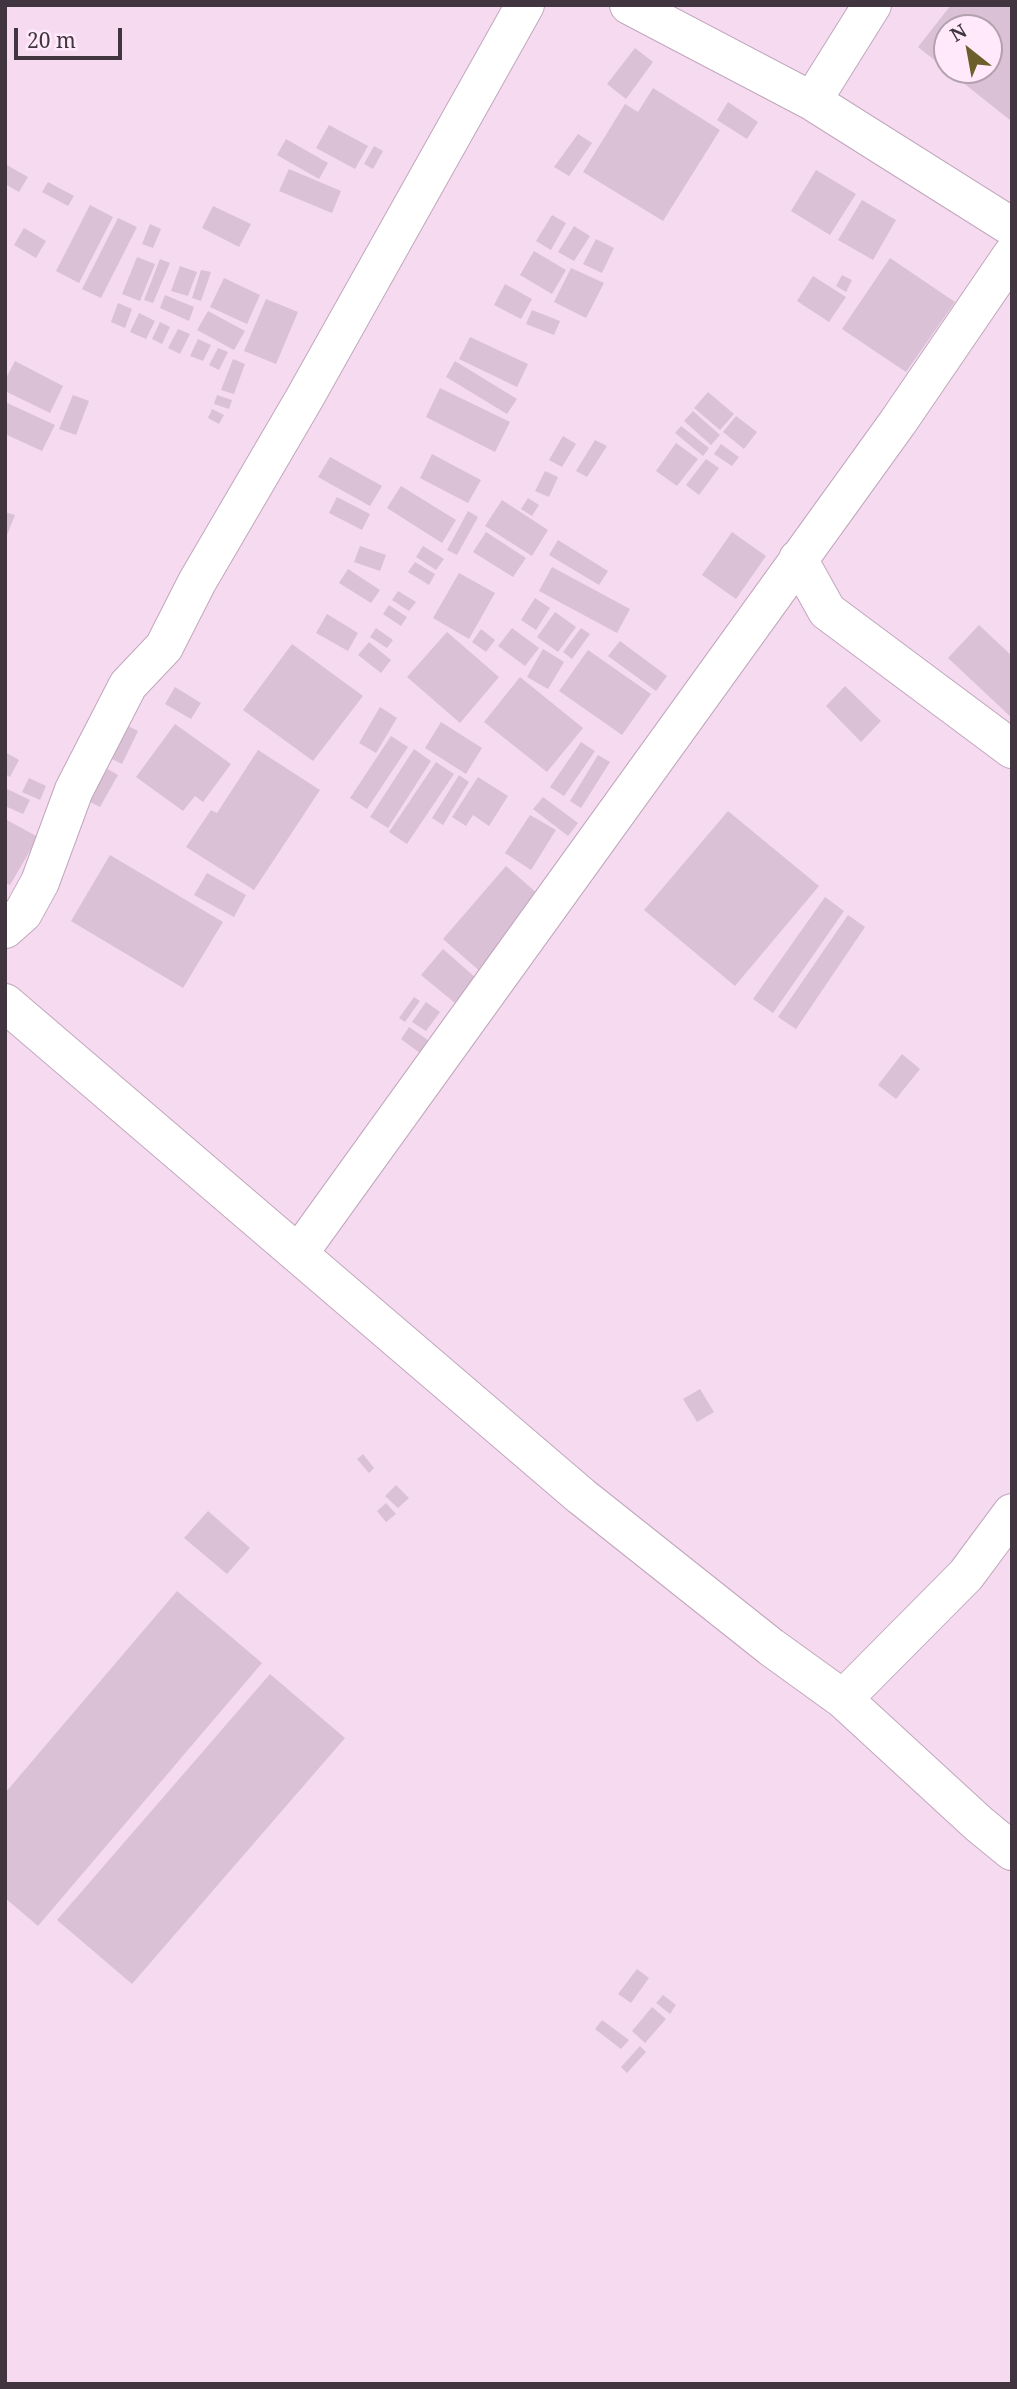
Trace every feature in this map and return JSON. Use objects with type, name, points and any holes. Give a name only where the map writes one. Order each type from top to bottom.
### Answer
[{"type":"street","points":[[5,929],[23,913],[40,881],[74,790],[128,685],[164,647],[197,582],[304,399],[525,5]]},
{"type":"street","points":[[629,5],[812,101],[1012,227]]},
{"type":"street","points":[[812,101],[872,5]]},
{"type":"street","points":[[299,1253],[898,422],[1012,255]]},
{"type":"street","points":[[798,559],[827,611],[1012,749]]},
{"type":"street","points":[[759,613],[827,611]]},
{"type":"street","points":[[5,1003],[581,1496],[771,1647],[843,1699],[978,1824],[1012,1851]]},
{"type":"street","points":[[843,1699],[966,1575],[1012,1513]]},
{"type":"building","points":[[951,5],[1012,5],[1010,120],[965,84],[1003,84],[1003,14],[944,14]]},
{"type":"building","points":[[933,28],[933,59],[918,47]]},
{"type":"building","points":[[635,48],[653,62],[626,99],[607,84]]},
{"type":"building","points":[[653,88],[720,130],[663,221],[583,172],[625,104],[638,112]]},
{"type":"building","points":[[728,102],[758,122],[747,139],[717,120]]},
{"type":"building","points":[[329,125],[368,146],[355,169],[316,148]]},
{"type":"building","points":[[578,134],[592,143],[569,176],[554,167]]},
{"type":"building","points":[[286,139],[328,163],[319,179],[277,155]]},
{"type":"building","points":[[374,146],[383,151],[373,169],[364,164]]},
{"type":"building","points":[[5,164],[28,177],[19,192],[5,184]]},
{"type":"building","points":[[289,169],[341,191],[332,213],[279,191]]},
{"type":"building","points":[[816,170],[856,194],[830,235],[791,211]]},
{"type":"building","points":[[48,182],[74,196],[68,206],[42,192]]},
{"type":"building","points":[[862,200],[896,220],[873,260],[838,240]]},
{"type":"building","points":[[90,205],[113,217],[79,283],[56,271]]},
{"type":"building","points":[[213,206],[251,224],[239,247],[202,228]]},
{"type":"building","points":[[552,215],[566,223],[551,250],[536,241]]},
{"type":"building","points":[[118,218],[137,227],[101,298],[82,289]]},
{"type":"building","points":[[150,224],[161,229],[153,248],[142,244]]},
{"type":"building","points":[[574,226],[590,236],[574,261],[558,252]]},
{"type":"building","points":[[24,228],[46,241],[36,258],[14,245]]},
{"type":"building","points":[[596,239],[614,248],[602,273],[583,264]]},
{"type":"building","points":[[534,251],[566,270],[552,294],[520,275]]},
{"type":"building","points":[[137,257],[155,264],[140,301],[122,294]]},
{"type":"building","points":[[890,258],[955,302],[906,372],[842,329]]},
{"type":"building","points":[[160,259],[170,263],[153,303],[144,300]]},
{"type":"building","points":[[180,266],[197,272],[188,296],[171,291]]},
{"type":"building","points":[[571,268],[604,283],[586,318],[554,302]]},
{"type":"building","points":[[201,270],[211,272],[201,301],[192,298]]},
{"type":"building","points":[[842,275],[852,280],[846,292],[836,286]]},
{"type":"building","points":[[813,276],[846,297],[829,322],[797,301]]},
{"type":"building","points":[[224,278],[260,295],[247,324],[210,307]]},
{"type":"building","points":[[505,284],[532,299],[521,319],[494,305]]},
{"type":"building","points":[[165,295],[194,307],[189,321],[160,308]]},
{"type":"building","points":[[266,299],[298,312],[276,364],[244,351]]},
{"type":"building","points":[[118,303],[132,309],[125,328],[111,322]]},
{"type":"building","points":[[532,310],[560,321],[554,335],[526,324]]},
{"type":"building","points":[[208,311],[245,331],[234,350],[197,330]]},
{"type":"building","points":[[139,313],[155,321],[146,339],[130,332]]},
{"type":"building","points":[[160,322],[170,327],[162,344],[152,339]]},
{"type":"building","points":[[178,329],[190,334],[180,354],[168,348]]},
{"type":"building","points":[[470,337],[528,364],[517,387],[459,359]]},
{"type":"building","points":[[198,339],[211,345],[203,361],[190,356]]},
{"type":"building","points":[[218,348],[228,352],[219,370],[209,365]]},
{"type":"building","points":[[233,359],[245,364],[234,394],[221,390]]},
{"type":"building","points":[[15,361],[63,386],[50,413],[5,391],[5,380]]},
{"type":"building","points":[[455,361],[517,399],[507,414],[446,377]]},
{"type":"building","points":[[440,388],[510,422],[495,452],[426,417]]},
{"type":"building","points":[[708,392],[734,414],[720,430],[694,408]]},
{"type":"building","points":[[73,395],[89,401],[76,435],[59,429]]},
{"type":"building","points":[[217,395],[232,400],[229,409],[214,404]]},
{"type":"building","points":[[5,402],[55,425],[42,451],[5,434]]},
{"type":"building","points":[[212,409],[224,415],[219,424],[208,418]]},
{"type":"building","points":[[693,411],[720,435],[711,445],[684,421]]},
{"type":"building","points":[[736,416],[757,432],[744,449],[723,432]]},
{"type":"building","points":[[681,426],[709,448],[703,456],[675,433]]},
{"type":"building","points":[[563,436],[576,444],[562,467],[549,460]]},
{"type":"building","points":[[595,440],[607,446],[587,477],[576,471]]},
{"type":"building","points":[[676,443],[698,459],[677,486],[656,471]]},
{"type":"building","points":[[721,444],[739,457],[732,466],[714,454]]},
{"type":"building","points":[[432,454],[481,480],[468,503],[420,478]]},
{"type":"building","points":[[330,457],[382,486],[370,506],[318,477]]},
{"type":"building","points":[[706,459],[719,468],[699,495],[686,485]]},
{"type":"building","points":[[545,471],[558,477],[549,497],[535,491]]},
{"type":"building","points":[[401,486],[456,520],[442,543],[387,508]]},
{"type":"building","points":[[337,497],[370,514],[362,530],[329,513]]},
{"type":"building","points":[[528,498],[539,505],[532,516],[521,509]]},
{"type":"building","points":[[502,500],[548,530],[532,556],[485,526]]},
{"type":"building","points":[[468,511],[478,517],[457,555],[447,550]]},
{"type":"building","points":[[5,512],[15,515],[5,540]]},
{"type":"building","points":[[486,532],[526,558],[513,577],[473,552]]},
{"type":"building","points":[[732,532],[766,556],[736,599],[702,575]]},
{"type":"building","points":[[558,540],[608,571],[599,585],[549,555]]},
{"type":"building","points":[[360,546],[386,555],[380,571],[354,562]]},
{"type":"building","points":[[423,546],[444,559],[436,570],[416,557]]},
{"type":"building","points":[[415,562],[435,574],[429,585],[408,572]]},
{"type":"building","points":[[552,567],[630,609],[617,633],[539,591]]},
{"type":"building","points":[[348,569],[380,590],[371,603],[339,583]]},
{"type":"building","points":[[459,573],[495,593],[469,639],[433,618]]},
{"type":"building","points":[[398,591],[416,602],[409,611],[392,600]]},
{"type":"building","points":[[535,598],[550,608],[536,630],[521,620]]},
{"type":"building","points":[[389,605],[407,617],[401,626],[383,614]]},
{"type":"building","points":[[555,612],[576,627],[558,652],[537,637]]},
{"type":"building","points":[[327,614],[358,633],[348,651],[316,633]]},
{"type":"building","points":[[979,625],[1012,656],[1012,718],[948,658]]},
{"type":"building","points":[[376,628],[393,640],[387,648],[370,637]]},
{"type":"building","points":[[512,628],[539,648],[525,666],[498,646]]},
{"type":"building","points":[[581,628],[590,634],[572,659],[563,652]]},
{"type":"building","points":[[481,629],[495,640],[486,652],[472,642]]},
{"type":"building","points":[[447,632],[499,677],[460,723],[407,677]]},
{"type":"building","points":[[620,641],[667,676],[656,691],[608,656]]},
{"type":"building","points":[[369,642],[391,660],[381,673],[358,655]]},
{"type":"building","points":[[292,644],[363,696],[313,761],[243,710]]},
{"type":"building","points":[[543,649],[564,662],[548,689],[527,677]]},
{"type":"building","points":[[588,650],[651,694],[622,735],[559,691]]},
{"type":"building","points":[[520,677],[583,728],[547,772],[484,722]]},
{"type":"building","points":[[845,686],[881,721],[861,742],[826,706]]},
{"type":"building","points":[[175,687],[201,703],[191,719],[165,704]]},
{"type":"building","points":[[380,707],[397,718],[376,753],[359,743]]},
{"type":"building","points":[[116,720],[138,731],[122,764],[100,753]]},
{"type":"building","points":[[441,722],[482,748],[466,774],[425,748]]},
{"type":"building","points":[[175,724],[231,764],[203,802],[195,796],[183,811],[136,777]]},
{"type":"building","points":[[391,736],[408,747],[367,809],[350,798]]},
{"type":"building","points":[[581,742],[595,751],[564,796],[550,787]]},
{"type":"building","points":[[414,749],[431,761],[388,828],[370,817]]},
{"type":"building","points":[[258,750],[320,790],[254,890],[186,847],[211,810],[217,813]]},
{"type":"building","points":[[5,752],[19,760],[10,777],[5,774]]},
{"type":"building","points":[[598,755],[610,762],[581,808],[570,801]]},
{"type":"building","points":[[436,762],[454,774],[407,844],[389,832]]},
{"type":"building","points":[[97,763],[118,775],[100,807],[79,796]]},
{"type":"building","points":[[459,775],[469,782],[443,825],[432,818]]},
{"type":"building","points":[[478,777],[508,796],[489,826],[473,815],[466,826],[452,817]]},
{"type":"building","points":[[29,778],[46,786],[40,800],[22,792]]},
{"type":"building","points":[[5,788],[30,800],[23,814],[5,806]]},
{"type":"building","points":[[543,797],[578,823],[568,836],[533,809]]},
{"type":"building","points":[[728,811],[819,886],[735,986],[644,910]]},
{"type":"building","points":[[530,815],[556,830],[531,870],[505,853]]},
{"type":"building","points":[[5,819],[38,837],[10,885],[5,883]]},
{"type":"building","points":[[110,855],[223,922],[183,988],[71,921]]},
{"type":"building","points":[[506,866],[546,901],[483,974],[443,939]]},
{"type":"building","points":[[207,873],[246,895],[234,917],[194,895]]},
{"type":"building","points":[[825,897],[844,911],[773,1013],[753,999]]},
{"type":"building","points":[[848,915],[865,927],[796,1029],[778,1017]]},
{"type":"building","points":[[443,949],[476,978],[455,1003],[421,975]]},
{"type":"building","points":[[414,997],[420,1001],[405,1022],[399,1018]]},
{"type":"building","points":[[426,1002],[440,1012],[426,1031],[412,1022]]},
{"type":"building","points":[[409,1027],[428,1040],[420,1053],[401,1039]]},
{"type":"building","points":[[902,1054],[920,1069],[896,1099],[878,1085]]},
{"type":"building","points":[[700,1389],[714,1412],[697,1422],[683,1399]]},
{"type":"building","points":[[363,1454],[374,1468],[369,1473],[357,1459]]},
{"type":"building","points":[[396,1485],[409,1498],[398,1508],[385,1496]]},
{"type":"building","points":[[386,1503],[396,1514],[386,1522],[377,1511]]},
{"type":"building","points":[[208,1511],[250,1548],[227,1574],[184,1538]]},
{"type":"building","points":[[177,1591],[262,1663],[38,1926],[5,1898],[5,1793]]},
{"type":"building","points":[[270,1674],[345,1738],[132,1984],[57,1920]]},
{"type":"building","points":[[637,1969],[649,1978],[631,2003],[618,1994]]},
{"type":"building","points":[[663,1995],[676,2005],[670,2014],[656,2003]]},
{"type":"building","points":[[652,2007],[666,2019],[645,2043],[632,2031]]},
{"type":"building","points":[[602,2020],[629,2040],[621,2049],[595,2029]]},
{"type":"building","points":[[640,2046],[646,2052],[627,2073],[621,2067]]}]
